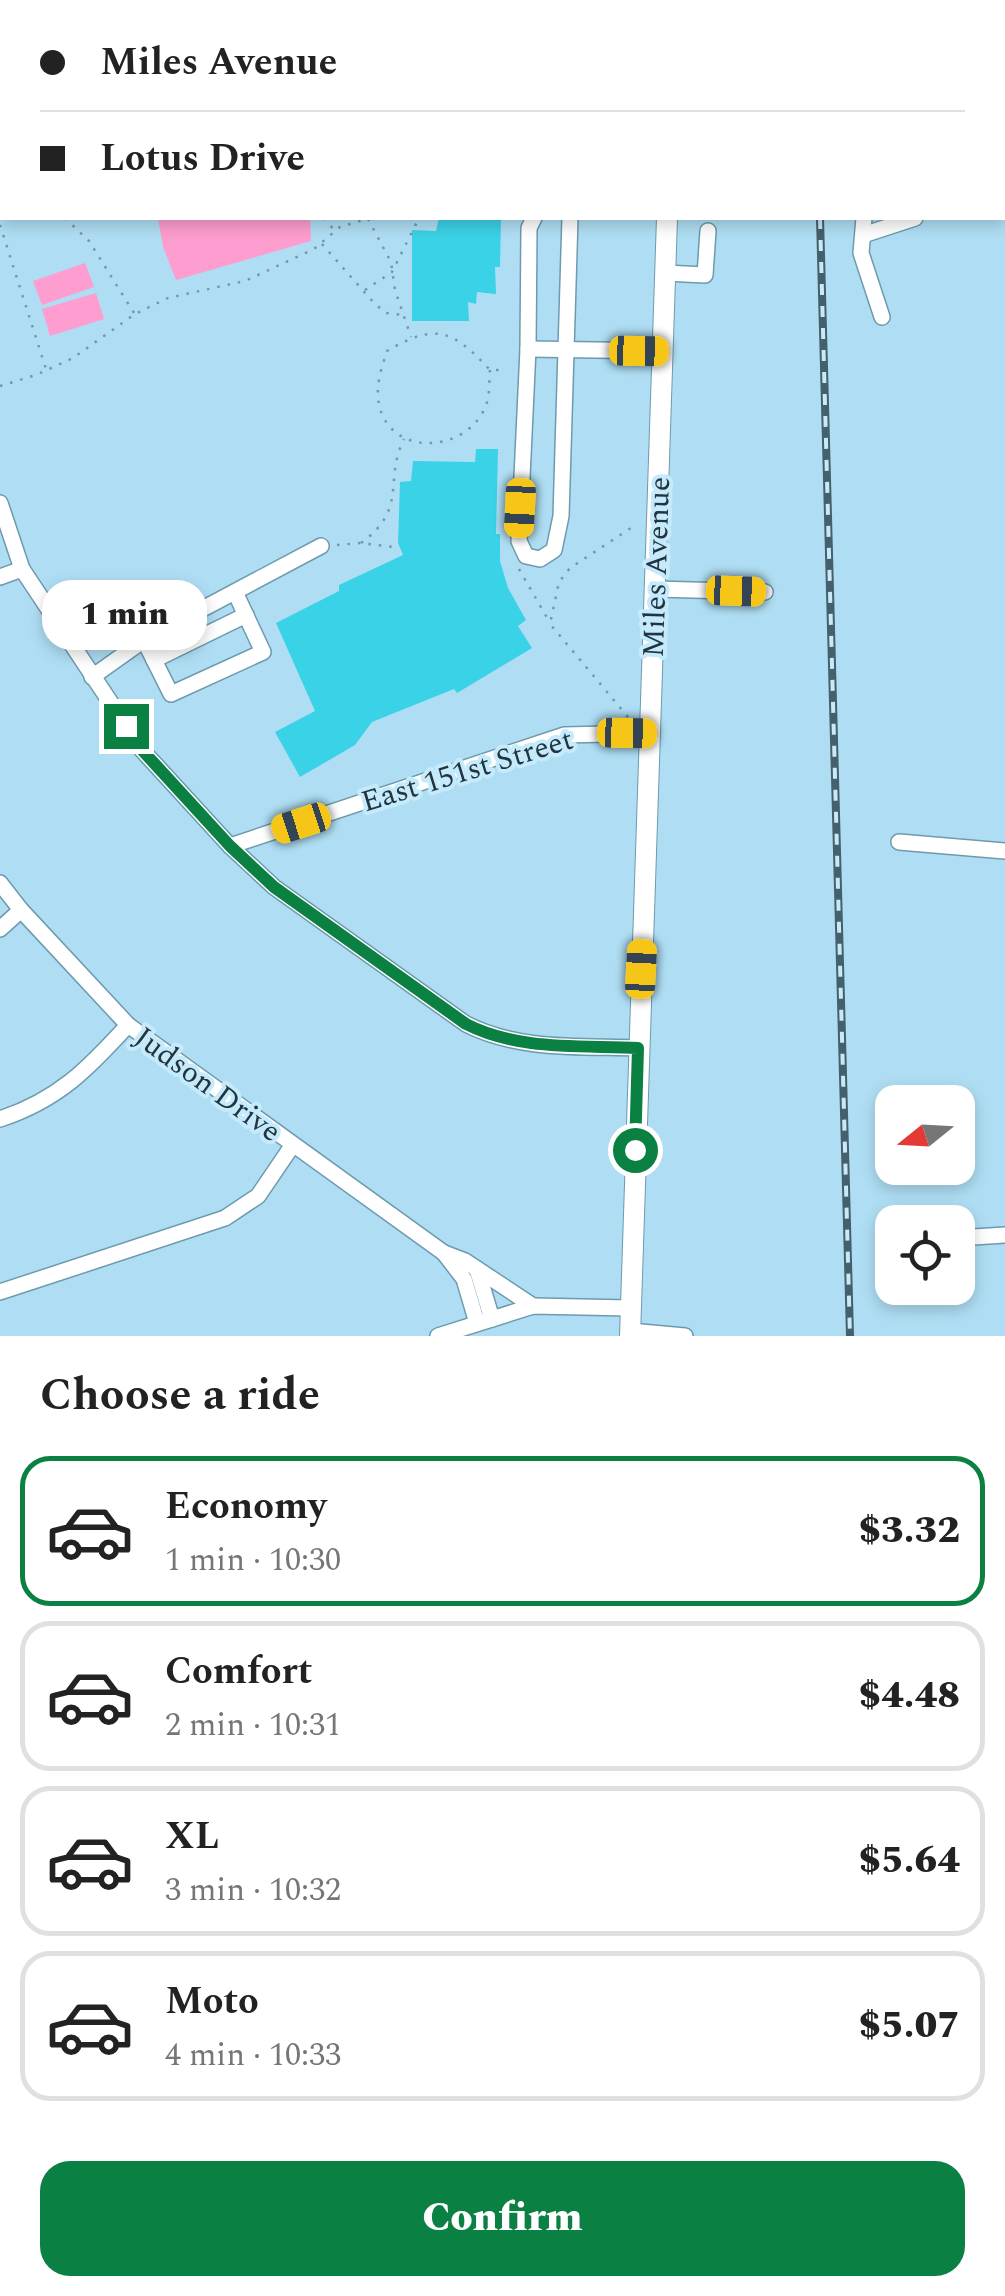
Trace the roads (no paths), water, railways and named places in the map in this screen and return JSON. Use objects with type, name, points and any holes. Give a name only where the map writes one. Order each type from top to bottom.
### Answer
[{"type":"main road","name":"Miles Avenue","points":[[630,1334],[667,220]]},
{"type":"street","points":[[533,220],[528,228],[528,348],[519,540],[526,556],[540,559],[554,550],[559,534],[570,220]]},
{"type":"street","points":[[864,220],[862,253],[882,317]]},
{"type":"street","points":[[864,235],[909,220]]},
{"type":"street","points":[[665,273],[705,274],[708,231]]},
{"type":"street","points":[[528,348],[663,351]]},
{"type":"street","points":[[0,503],[22,569],[142,750],[230,846],[274,887],[466,1024],[492,1037],[533,1044],[638,1048]]},
{"type":"street","points":[[92,677],[144,640],[321,546]]},
{"type":"street","points":[[0,577],[22,569]]},
{"type":"street","points":[[656,589],[765,592]]},
{"type":"street","points":[[144,640],[171,694],[263,652],[235,592]]},
{"type":"street","points":[[154,660],[246,615]]},
{"type":"street","name":"East 151st Street","points":[[230,846],[564,735],[651,734]]},
{"type":"street","points":[[899,842],[1005,851]]},
{"type":"street","name":"Judson Drive","points":[[0,883],[20,910],[128,1025],[444,1252],[532,1306]]},
{"type":"street","points":[[0,929],[20,910]]},
{"type":"street","points":[[0,1118],[63,1090],[128,1025]]},
{"type":"street","points":[[0,1292],[224,1218],[258,1196],[292,1146]]},
{"type":"street","points":[[975,1237],[1005,1236]]},
{"type":"street","name":"Judson Drive","points":[[444,1252],[464,1279],[485,1321]]},
{"type":"street","points":[[477,1269],[485,1321]]},
{"type":"street","points":[[438,1336],[532,1306],[630,1308]]},
{"type":"street","points":[[630,1334],[684,1336]]},
{"type":"railway","points":[[820,220],[850,1336]]}]
